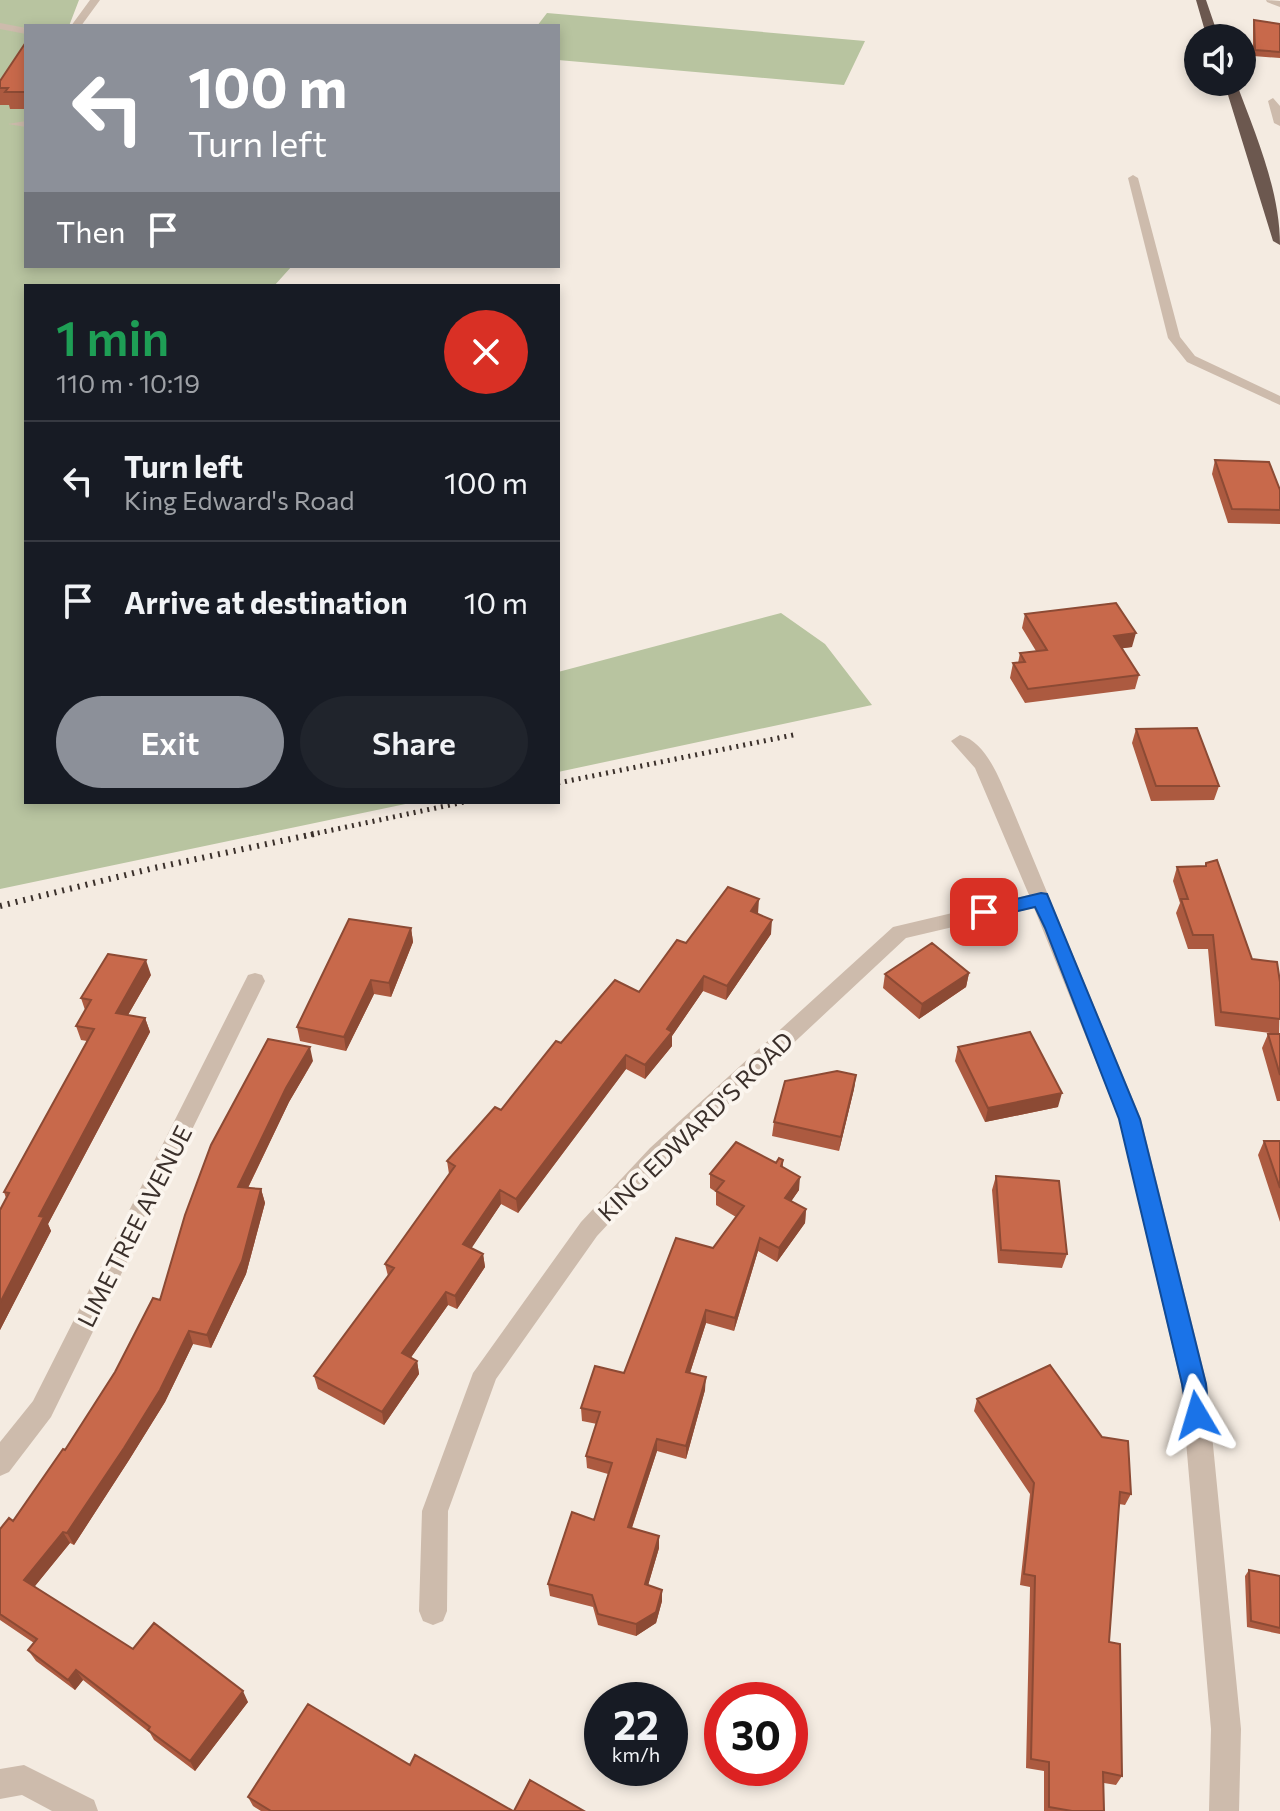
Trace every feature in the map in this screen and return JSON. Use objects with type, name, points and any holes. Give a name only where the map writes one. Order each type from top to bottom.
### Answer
[{"type":"highway","points":[[1201,0],[1209,24]]},
{"type":"highway","points":[[1234,96],[1280,241]]},
{"type":"street","points":[[77,24],[95,0]]},
{"type":"street","points":[[1273,101],[1280,123]]},
{"type":"street","points":[[960,741],[983,765],[1130,1119],[1194,1384],[1226,1729],[1224,1811]]},
{"type":"street","name":"KING EDWARD'S ROAD","points":[[433,1611],[435,1511],[486,1373],[589,1229],[658,1155],[900,932],[1041,899]]},
{"type":"street","name":"LIME TREE AVENUE","points":[[0,1463],[42,1409],[255,981]]},
{"type":"street","points":[[0,1784],[24,1780],[83,1811]]},
{"type":"lane","points":[[1270,0],[1280,4]]},
{"type":"lane","points":[[0,26],[24,31]]},
{"type":"lane","points":[[13,124],[24,124]]},
{"type":"lane","points":[[1133,178],[1174,338],[1181,349],[1191,359],[1280,401]]},
{"type":"green space","points":[[0,0],[79,0],[70,24],[24,24],[24,268],[290,268],[276,284],[24,284],[24,804],[405,804],[0,889]]},
{"type":"green space","points":[[547,13],[865,41],[844,85],[560,60],[560,24],[539,24]]},
{"type":"green space","points":[[781,613],[825,644],[872,705],[560,772],[560,671]]},
{"type":"building","points":[[1254,20],[1280,24],[1280,52],[1256,50]]},
{"type":"building","points":[[24,45],[24,92],[5,92],[8,88],[0,88],[0,81]]},
{"type":"building","points":[[1215,460],[1269,462],[1280,490],[1280,510],[1232,509]]},
{"type":"building","points":[[1116,603],[1136,633],[1114,636],[1139,675],[1028,689],[1013,663],[1025,662],[1020,653],[1047,650],[1025,614]]},
{"type":"building","points":[[1197,728],[1219,786],[1156,786],[1136,729]]},
{"type":"building","points":[[1217,860],[1252,959],[1277,962],[1280,1019],[1221,1012],[1213,935],[1193,935],[1181,899],[1188,899],[1177,867],[1206,866],[1206,863]]},
{"type":"building","points":[[728,887],[759,899],[751,911],[772,920],[727,986],[704,976],[667,1029],[672,1032],[645,1065],[626,1055],[516,1199],[500,1190],[463,1244],[483,1254],[455,1296],[446,1292],[402,1353],[417,1361],[382,1412],[314,1376],[394,1268],[385,1264],[455,1166],[447,1161],[495,1107],[501,1110],[556,1041],[561,1043],[615,980],[639,992],[677,940],[686,943]]},
{"type":"building","points":[[349,919],[411,928],[389,983],[371,980],[344,1037],[297,1027]]},
{"type":"building","points":[[932,943],[969,973],[922,1004],[885,974]]},
{"type":"building","points":[[108,954],[146,960],[116,1013],[145,1018],[39,1216],[44,1217],[0,1303],[0,1210],[9,1193],[4,1192],[94,1029],[76,1026],[91,1000],[81,998]]},
{"type":"building","points":[[1030,1032],[1062,1093],[988,1108],[958,1047]]},
{"type":"building","points":[[1268,1034],[1280,1034],[1280,1075]]},
{"type":"building","points":[[268,1039],[310,1047],[286,1088],[238,1187],[261,1189],[242,1261],[207,1335],[189,1331],[160,1390],[124,1448],[67,1533],[63,1532],[24,1580],[133,1649],[154,1623],[243,1691],[190,1761],[76,1670],[68,1680],[28,1650],[37,1639],[0,1614],[0,1529],[9,1518],[13,1521],[65,1450],[115,1372],[153,1298],[160,1300],[185,1215],[211,1145]]},
{"type":"building","points":[[837,1071],[856,1075],[841,1137],[774,1122],[785,1081]]},
{"type":"building","points":[[1264,1141],[1280,1141],[1280,1188]]},
{"type":"building","points":[[736,1142],[776,1163],[779,1158],[783,1160],[781,1166],[800,1177],[785,1198],[806,1209],[779,1248],[760,1238],[735,1318],[706,1310],[686,1372],[706,1377],[686,1446],[657,1439],[628,1527],[659,1536],[645,1584],[662,1590],[656,1612],[636,1624],[598,1614],[592,1595],[548,1584],[572,1512],[594,1520],[612,1463],[586,1456],[600,1412],[581,1408],[595,1366],[624,1373],[676,1238],[713,1248],[744,1206],[716,1191],[724,1181],[710,1174]]},
{"type":"building","points":[[996,1176],[1059,1181],[1067,1254],[1001,1250]]},
{"type":"building","points":[[1050,1365],[1102,1437],[1128,1441],[1131,1494],[1120,1492],[1109,1642],[1120,1644],[1122,1776],[1103,1772],[1104,1811],[1049,1807],[1049,1762],[1031,1759],[1035,1576],[1024,1574],[1034,1483],[977,1399]]},
{"type":"building","points":[[1249,1570],[1280,1576],[1280,1628],[1251,1621]]},
{"type":"building","points":[[308,1704],[410,1765],[415,1755],[513,1811],[271,1811],[248,1797]]},
{"type":"building","points":[[530,1780],[584,1811],[514,1811]]},
{"type":"railway","points":[[560,783],[798,734]]},
{"type":"railway","points":[[304,836],[455,804]]},
{"type":"railway","points":[[0,906],[154,868],[314,834]]},
{"type":"route","points":[[984,912],[1041,899],[1054,928],[1130,1119],[1194,1384],[1197,1415]]}]
